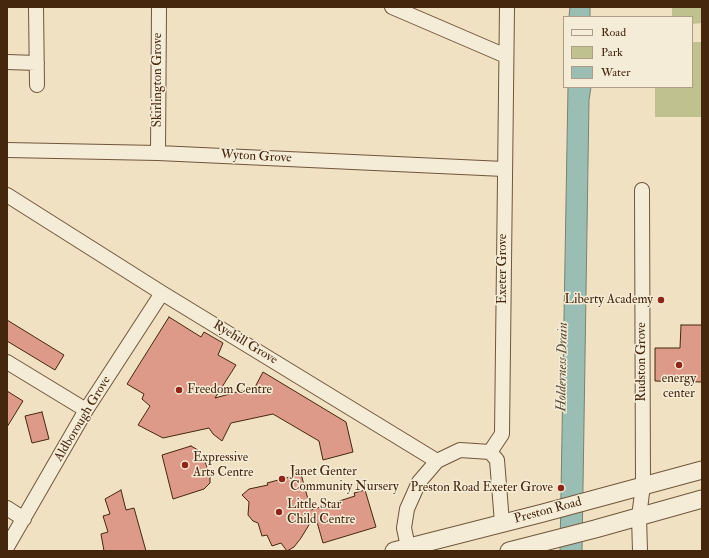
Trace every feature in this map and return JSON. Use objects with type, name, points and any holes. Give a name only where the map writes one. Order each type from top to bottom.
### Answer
[{"type":"street","points":[[36,7],[37,85]]},
{"type":"street","name":"Skirlington Grove","points":[[158,153],[159,7]]},
{"type":"street","points":[[392,7],[506,56]]},
{"type":"street","name":"Exeter Grove","points":[[490,452],[502,434],[507,7]]},
{"type":"street","points":[[7,62],[37,63]]},
{"type":"street","name":"Wyton Grove","points":[[7,150],[158,153],[504,169]]},
{"type":"street","name":"Rudston Grove","points":[[640,551],[639,517],[643,485],[642,190]]},
{"type":"street","name":"Ryehill Grove","points":[[7,195],[162,293],[437,461]]},
{"type":"street","name":"Aldborough Grove","points":[[7,547],[86,410],[162,293]]},
{"type":"street","points":[[7,362],[86,410]]},
{"type":"street","points":[[401,549],[407,509],[419,482],[437,461],[460,450],[490,452],[498,460],[502,523]]},
{"type":"street","name":"Preston Road","points":[[401,549],[543,513],[702,470]]},
{"type":"street","points":[[509,551],[702,500]]},
{"type":"street","points":[[7,508],[24,519]]},
{"type":"green space","points":[[672,7],[702,7],[702,23],[693,24],[693,16],[672,16]]},
{"type":"green space","points":[[693,42],[702,42],[702,117],[655,117],[655,88],[693,88]]},
{"type":"water","points":[[570,7],[590,7],[590,16],[569,16]]},
{"type":"water","points":[[568,88],[591,88],[589,100],[582,551],[560,551]]},
{"type":"building","name":"Freedom Centre","points":[[169,317],[201,337],[204,332],[223,343],[218,355],[236,365],[215,398],[255,387],[263,372],[346,422],[353,452],[323,460],[319,441],[273,414],[231,423],[222,441],[213,434],[209,428],[163,438],[138,425],[150,406],[142,399],[144,394],[127,384]]},
{"type":"building","points":[[7,320],[64,355],[55,370],[7,341]]},
{"type":"building","name":"energy center","points":[[681,325],[702,325],[702,382],[655,381],[655,348],[680,348]]},
{"type":"building","points":[[7,391],[23,401],[7,427]]},
{"type":"building","points":[[42,412],[49,439],[32,443],[25,416]]},
{"type":"building","name":"Expressive Arts Centre","points":[[191,446],[202,454],[210,475],[210,483],[204,489],[173,499],[162,455]]},
{"type":"building","name":"Little Star Child Centre","points":[[301,474],[311,510],[355,496],[354,493],[365,490],[376,527],[323,543],[315,515],[294,547],[287,551],[281,543],[272,546],[267,535],[262,536],[258,523],[253,521],[248,515],[249,502],[242,495],[249,489],[268,485],[267,483]]},
{"type":"building","points":[[121,490],[126,510],[134,508],[146,551],[104,551],[101,534],[108,532],[103,516],[110,514],[105,499]]},
{"type":"place","name":"Liberty Academy","points":[[661,300]]},
{"type":"place","name":"energy center","points":[[679,365]]},
{"type":"place","name":"Freedom Centre","points":[[179,390]]},
{"type":"place","name":"Expressive Arts Centre","points":[[185,465]]},
{"type":"place","name":"Janet Genter Community Nursery","points":[[282,479]]},
{"type":"place","name":"Preston Road Exeter Grove","points":[[561,488]]},
{"type":"place","name":"Little Star Child Centre","points":[[279,512]]},
{"type":"water label","name":"Holderness Drain","points":[[563,367]]}]
